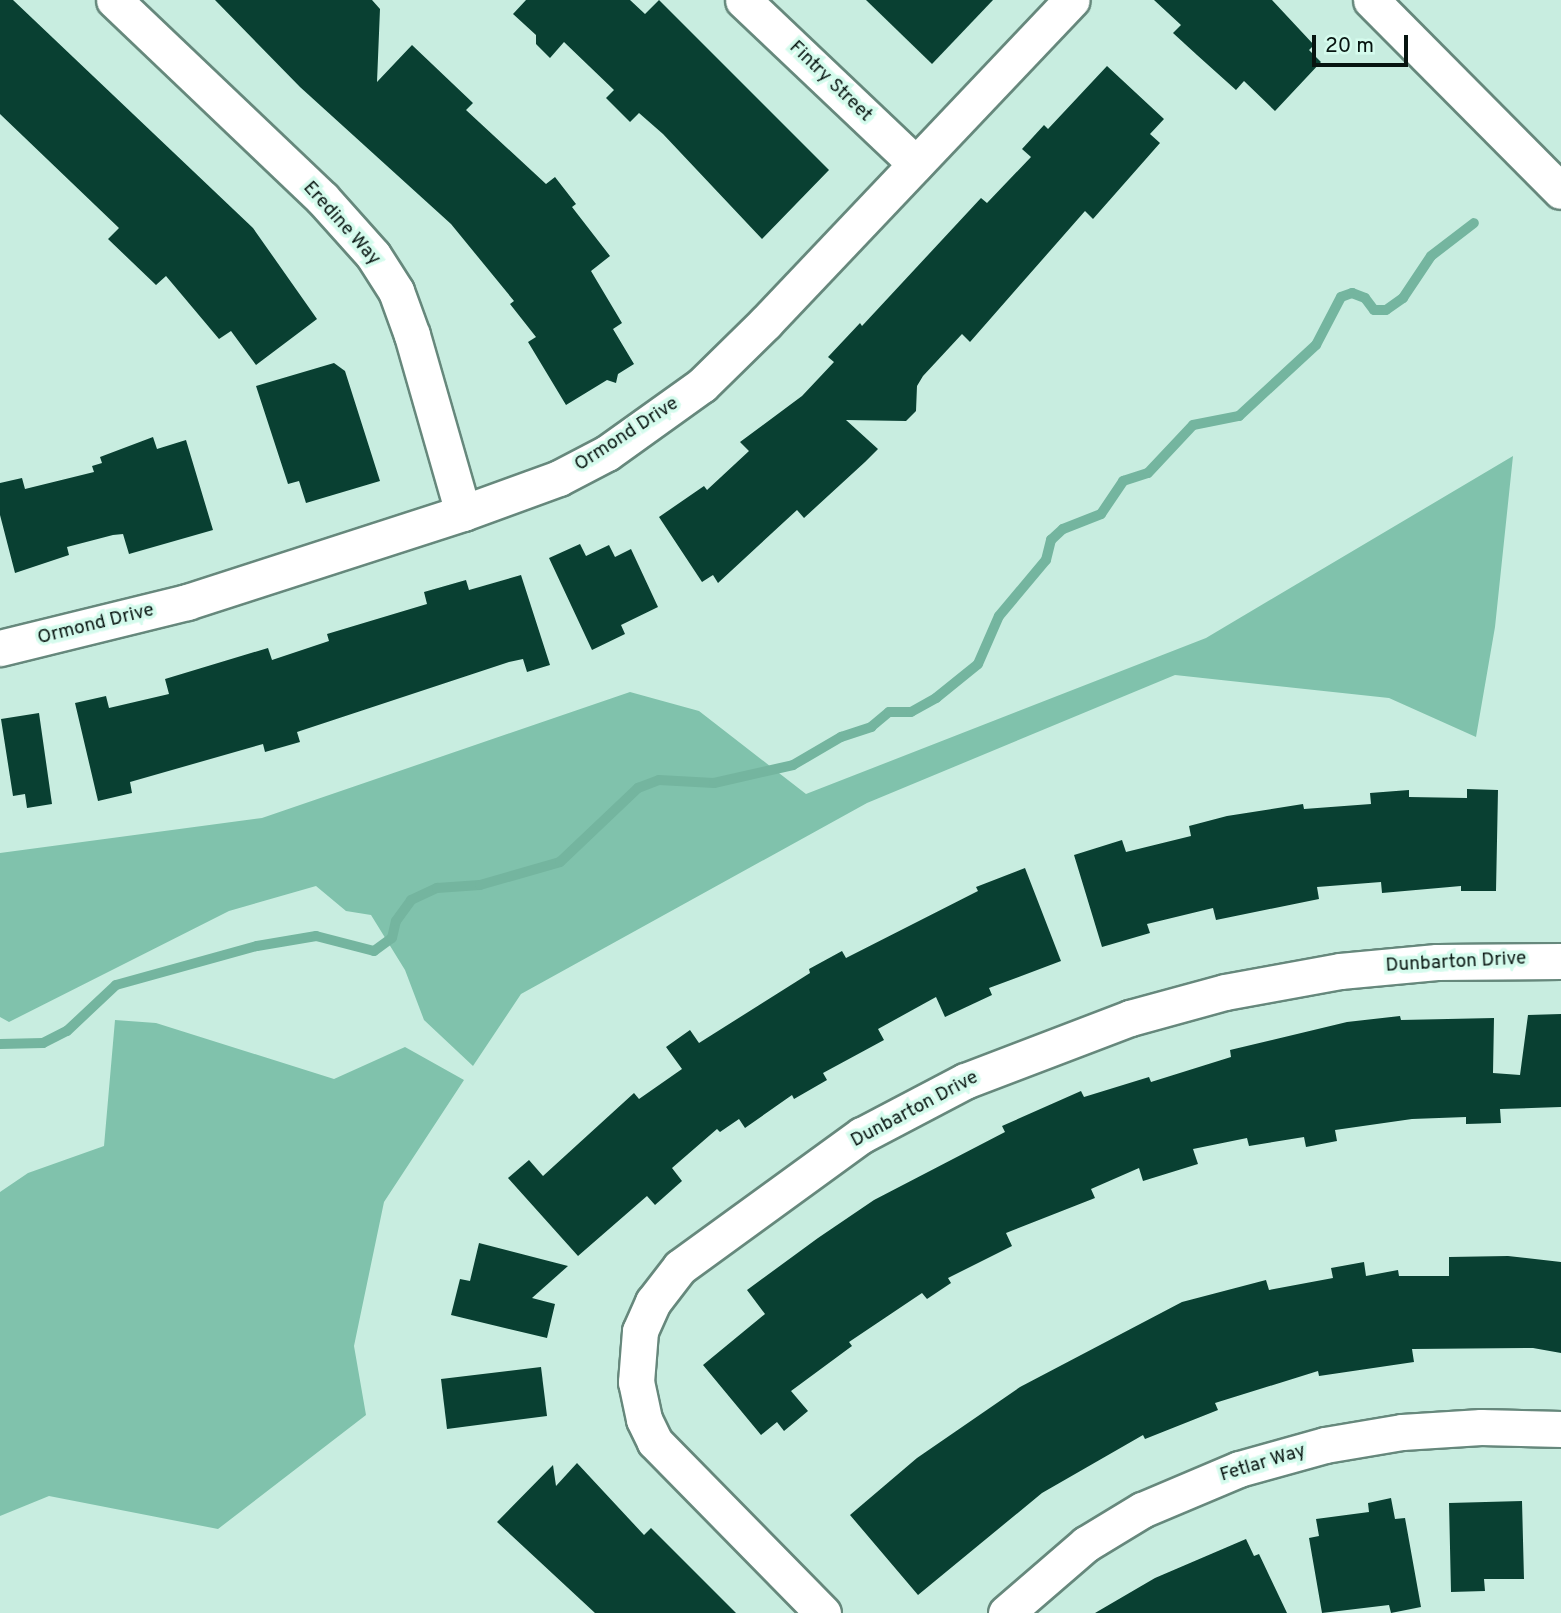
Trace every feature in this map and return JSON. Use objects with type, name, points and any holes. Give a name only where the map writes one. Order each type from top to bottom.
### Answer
[{"type":"street","name":"Eredine Way","points":[[114,0],[322,198],[373,255],[396,291],[408,324],[463,513]]},
{"type":"street","name":"Fintry Street","points":[[743,0],[916,164]]},
{"type":"street","name":"Ormond Drive","points":[[0,648],[187,603],[463,513],[559,478],[607,453],[702,385],[1072,0]]},
{"type":"street","points":[[1371,0],[1561,191]]},
{"type":"street","name":"Dunbarton Drive","points":[[823,1613],[655,1442],[644,1419],[635,1382],[640,1331],[653,1302],[680,1267],[862,1135],[965,1081],[1117,1022],[1224,992],[1340,971],[1437,961],[1561,961]]},
{"type":"street","name":"Fetlar Way","points":[[1006,1613],[1086,1544],[1142,1510],[1239,1469],[1325,1445],[1402,1432],[1481,1427],[1561,1429]]},
{"type":"green space","points":[[1513,456],[1495,627],[1476,737],[1389,698],[1175,675],[867,803],[521,994],[473,1066],[424,1020],[405,970],[371,915],[346,911],[316,886],[229,911],[9,1022],[0,1017],[0,853],[262,818],[630,692],[699,711],[806,794],[1206,638]]},
{"type":"green space","points":[[115,1020],[156,1023],[334,1079],[405,1047],[464,1080],[384,1202],[354,1346],[366,1415],[218,1529],[49,1496],[0,1516],[0,1192],[28,1173],[104,1146]]},
{"type":"building","points":[[0,0],[13,0],[253,228],[317,319],[256,365],[231,331],[219,339],[166,276],[156,285],[108,239],[119,228],[0,114]]},
{"type":"building","points":[[215,0],[372,0],[380,9],[377,82],[412,45],[473,103],[466,110],[546,184],[555,177],[576,204],[572,207],[610,256],[591,271],[622,323],[613,329],[634,364],[618,374],[616,383],[607,380],[566,405],[528,342],[536,337],[510,304],[514,301],[451,224],[300,87]]},
{"type":"building","points":[[526,0],[630,0],[645,14],[659,0],[829,170],[762,239],[663,134],[639,113],[630,122],[606,98],[614,90],[564,42],[550,58],[536,44],[536,35],[513,14]]},
{"type":"building","points":[[866,0],[993,0],[932,64]]},
{"type":"building","points":[[1154,0],[1272,0],[1314,45],[1309,50],[1321,62],[1275,111],[1244,81],[1236,90],[1173,33],[1181,25]]},
{"type":"building","points":[[1107,66],[1164,119],[1150,134],[1160,143],[1093,219],[1085,211],[970,342],[962,334],[923,376],[917,386],[916,411],[906,421],[846,420],[878,449],[865,462],[804,518],[797,510],[718,583],[713,575],[702,582],[659,517],[704,486],[707,490],[749,451],[740,442],[802,396],[834,362],[828,357],[860,323],[862,326],[981,198],[987,203],[1031,157],[1022,149],[1044,125],[1048,129]]},
{"type":"building","points":[[334,363],[345,371],[380,481],[306,503],[299,481],[288,484],[256,386]]},
{"type":"building","points":[[153,437],[157,449],[186,440],[213,530],[129,554],[123,534],[113,535],[67,547],[69,555],[15,573],[0,515],[0,483],[22,478],[25,489],[94,472],[92,466],[102,463],[100,457]]},
{"type":"building","points":[[580,544],[586,556],[609,545],[615,557],[631,549],[658,607],[621,625],[625,634],[592,650],[549,558]]},
{"type":"building","points":[[521,575],[550,665],[527,672],[523,659],[509,662],[297,732],[300,742],[265,752],[263,744],[130,782],[132,793],[98,801],[75,703],[106,696],[109,708],[169,694],[165,679],[268,648],[272,660],[329,641],[327,634],[427,604],[424,592],[466,580],[469,590]]},
{"type":"building","points":[[39,713],[52,804],[27,808],[25,794],[13,796],[1,719]]},
{"type":"building","points":[[1467,789],[1498,790],[1496,891],[1461,891],[1461,886],[1382,893],[1381,882],[1317,887],[1319,899],[1216,920],[1213,908],[1147,924],[1150,933],[1102,947],[1074,855],[1122,840],[1126,852],[1191,836],[1189,826],[1227,816],[1303,804],[1304,809],[1371,804],[1370,793],[1409,790],[1409,797],[1467,798]]},
{"type":"building","points":[[1025,868],[1061,961],[989,988],[992,995],[945,1017],[936,997],[878,1029],[884,1040],[823,1073],[827,1080],[794,1099],[792,1095],[745,1128],[739,1119],[720,1132],[717,1129],[672,1168],[682,1181],[655,1205],[647,1196],[578,1256],[508,1178],[529,1160],[543,1176],[634,1093],[639,1099],[682,1069],[666,1047],[690,1030],[699,1043],[810,973],[809,969],[842,951],[846,958],[978,891],[976,887]]},
{"type":"building","points":[[1561,1014],[1561,1107],[1500,1109],[1501,1123],[1466,1124],[1466,1117],[1412,1119],[1335,1130],[1337,1141],[1306,1147],[1304,1137],[1249,1146],[1247,1138],[1193,1149],[1198,1164],[1143,1181],[1139,1168],[1091,1189],[1095,1198],[1006,1233],[1012,1246],[948,1278],[951,1283],[927,1299],[922,1293],[849,1342],[852,1346],[791,1391],[808,1411],[784,1431],[777,1422],[761,1435],[703,1365],[765,1314],[747,1290],[818,1238],[874,1200],[1005,1132],[1002,1126],[1081,1091],[1084,1097],[1149,1077],[1151,1082],[1231,1057],[1230,1050],[1347,1022],[1400,1016],[1401,1020],[1494,1018],[1493,1073],[1520,1075],[1528,1015]]},
{"type":"building","points":[[479,1243],[568,1266],[532,1298],[555,1304],[547,1338],[451,1315],[460,1279],[470,1281]]},
{"type":"building","points":[[1508,1256],[1561,1262],[1561,1353],[1533,1348],[1412,1349],[1414,1362],[1319,1376],[1318,1371],[1215,1403],[1218,1410],[1145,1439],[1143,1435],[1042,1493],[918,1595],[850,1515],[917,1458],[1020,1387],[1182,1302],[1266,1280],[1269,1290],[1333,1278],[1331,1268],[1364,1262],[1366,1276],[1398,1270],[1399,1276],[1449,1276],[1449,1257]]},
{"type":"building","points":[[541,1367],[547,1416],[447,1429],[441,1379]]},
{"type":"building","points":[[577,1463],[644,1535],[651,1528],[736,1613],[595,1613],[497,1522],[553,1465],[556,1486]]},
{"type":"building","points":[[1391,1498],[1395,1519],[1405,1518],[1421,1607],[1391,1613],[1389,1605],[1322,1613],[1309,1538],[1319,1536],[1316,1519],[1369,1512],[1368,1503]]},
{"type":"building","points":[[1522,1501],[1524,1579],[1484,1579],[1485,1591],[1451,1592],[1449,1503]]},
{"type":"building","points":[[1246,1539],[1254,1556],[1259,1554],[1287,1613],[1095,1613],[1155,1578]]},
{"type":"waterway","points":[[0,1044],[43,1043],[67,1031],[116,985],[257,946],[316,936],[374,951],[392,938],[396,921],[411,900],[437,888],[480,885],[560,862],[638,788],[659,780],[714,783],[793,765],[841,737],[871,727],[889,712],[911,712],[936,698],[978,664],[999,616],[1046,560],[1051,540],[1063,529],[1101,514],[1123,481],[1148,473],[1193,425],[1239,416],[1316,345],[1341,297],[1352,293],[1365,298],[1374,310],[1386,310],[1403,298],[1431,256],[1474,223]]}]
